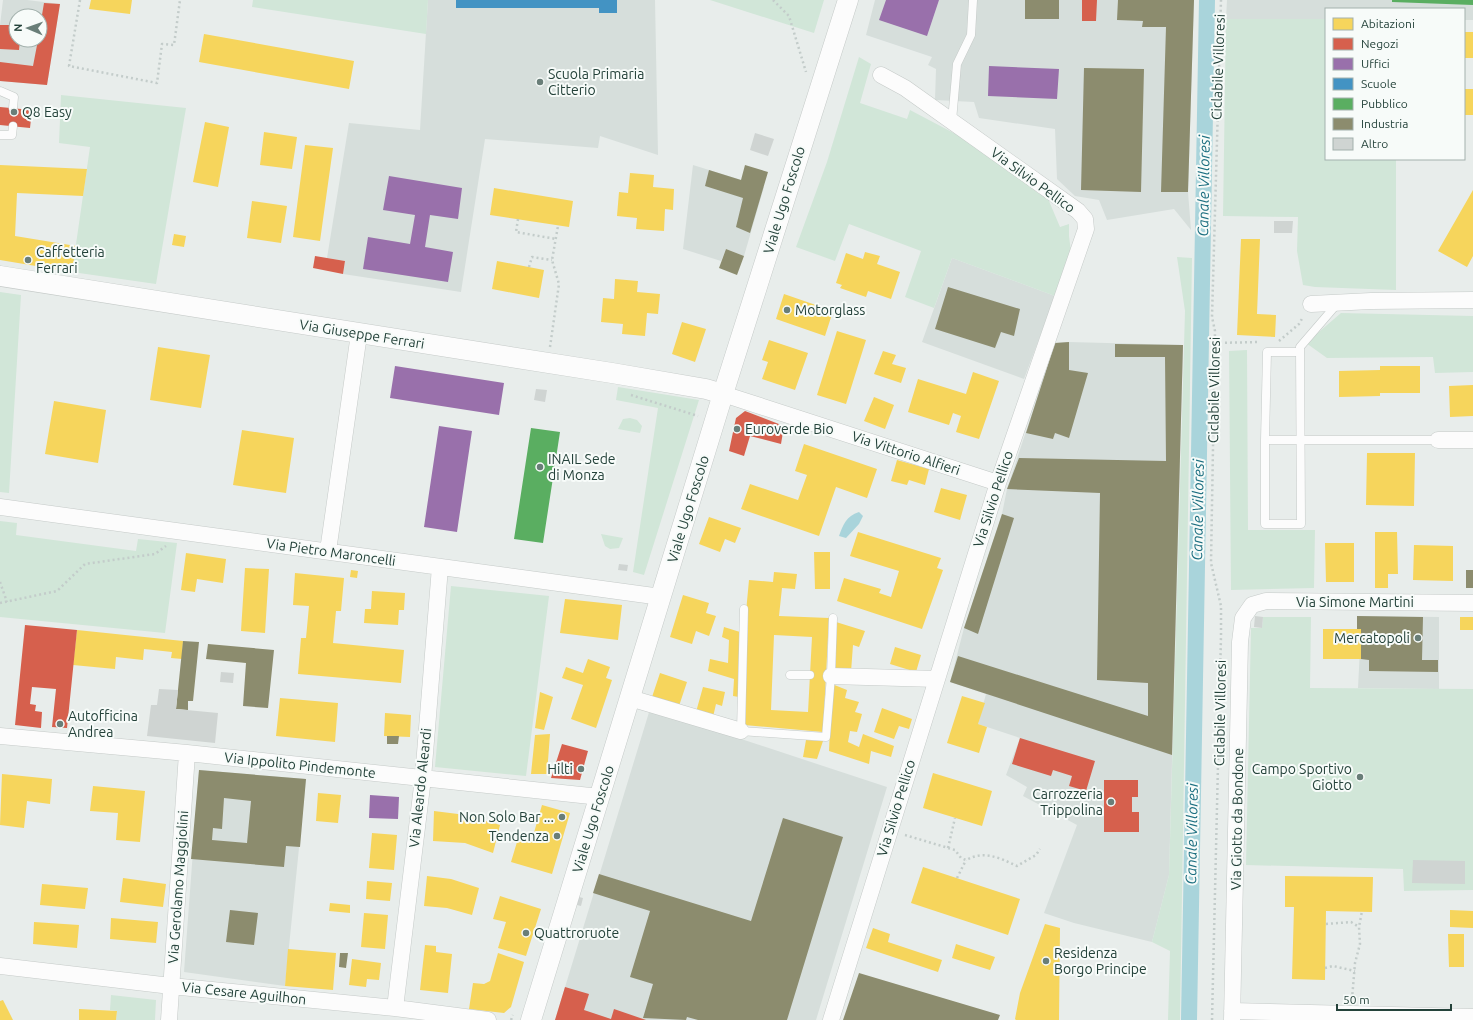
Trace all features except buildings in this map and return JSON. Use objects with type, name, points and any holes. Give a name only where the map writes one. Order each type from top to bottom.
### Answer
[{"type":"street","name":"Viale Ugo Foscolo","points":[[531,1020],[723,394],[848,0]]},
{"type":"street","name":"Via Silvio Pellico","points":[[832,1020],[889,830],[998,483],[1086,228],[1085,219],[1078,211],[905,88],[881,75]]},
{"type":"street","name":"Via Giuseppe Ferrari","points":[[0,276],[706,388],[723,394]]},
{"type":"street","points":[[1311,304],[1339,302],[1473,300]]},
{"type":"street","points":[[328,552],[359,334]]},
{"type":"street","name":"Via Vittorio Alfieri","points":[[723,394],[998,483]]},
{"type":"street","points":[[1438,440],[1473,440]]},
{"type":"street","name":"Via Pietro Maroncelli","points":[[0,507],[661,597]]},
{"type":"street","name":"Via Aleardo Aleardi","points":[[395,1008],[423,778],[440,567]]},
{"type":"street","name":"Via Simone Martini","points":[[1243,618],[1252,604],[1266,602],[1473,603]]},
{"type":"street","name":"Via Giotto da Bondone","points":[[1232,1015],[1240,642],[1243,618]]},
{"type":"street","points":[[828,676],[937,679]]},
{"type":"street","points":[[630,698],[741,731]]},
{"type":"street","name":"Via Ippolito Pindemonte","points":[[0,736],[187,753],[600,797]]},
{"type":"street","name":"Via Gerolamo Maggiolini","points":[[169,1020],[187,753]]},
{"type":"street","name":"Via Cesare Aguilhon","points":[[0,966],[171,986],[395,1008],[488,1020]]},
{"type":"street","points":[[1232,1015],[1473,1017]]},
{"type":"lane","points":[[952,121],[957,64],[971,35],[973,0]]},
{"type":"lane","points":[[0,91],[14,98],[13,108]]},
{"type":"lane","points":[[0,135],[12,135],[13,126]]},
{"type":"lane","points":[[1300,352],[1267,352],[1265,524],[1301,524],[1302,440],[1300,347],[1339,302]]},
{"type":"lane","points":[[1265,440],[1438,440]]},
{"type":"lane","points":[[744,609],[741,731],[826,737],[828,676],[833,618]]},
{"type":"lane","points":[[790,675],[810,675]]},
{"type":"path","points":[[80,0],[70,66],[157,83],[162,44],[174,45],[180,0]]},
{"type":"path","points":[[773,0],[789,16],[806,72]]},
{"type":"path","name":"Ciclabile Villoresi","points":[[1212,1020],[1221,628],[1220,606],[1211,563],[1214,343],[1212,316],[1220,0]]},
{"type":"path","points":[[518,219],[516,232],[556,239]]},
{"type":"path","points":[[550,347],[559,284],[552,260],[558,226]]},
{"type":"path","points":[[529,267],[532,257],[552,260]]},
{"type":"path","points":[[1276,342],[1288,335],[1299,324],[1311,304]]},
{"type":"path","points":[[1214,343],[1265,342]]},
{"type":"path","points":[[626,394],[698,416]]},
{"type":"path","points":[[0,603],[57,591],[85,564],[155,554],[183,532]]},
{"type":"path","points":[[0,582],[7,602]]},
{"type":"path","points":[[948,848],[956,818]]},
{"type":"path","points":[[889,830],[955,850],[961,858],[966,860]]},
{"type":"path","points":[[957,878],[966,860],[974,856],[985,854],[1017,866],[1032,858],[1040,849]]},
{"type":"path","points":[[1352,998],[1360,944],[1359,927],[1362,912]]},
{"type":"path","points":[[1326,924],[1351,922],[1359,927]]},
{"type":"path","points":[[1325,968],[1333,966],[1355,970]]},
{"type":"shaded area","points":[[3,0],[27,0],[60,4],[47,85],[0,81],[0,25]]},
{"type":"shaded area","name":"Scuola Primaria Citterio","points":[[428,0],[655,0],[658,155],[600,136],[598,148],[485,139],[461,292],[343,274],[345,261],[327,258],[349,123],[420,130]]},
{"type":"shaded area","points":[[875,0],[1194,0],[1188,192],[1191,230],[1174,209],[1107,220],[1099,200],[1075,196],[1057,179],[1055,129],[979,118],[974,102],[935,100],[936,69],[928,65],[932,57],[866,35]]},
{"type":"shaded area","points":[[1227,0],[1473,0],[1473,20],[1465,20],[1465,8],[1325,8],[1325,19],[1226,19]]},
{"type":"shaded area","points":[[693,165],[764,187],[744,256],[726,249],[721,261],[683,249]]},
{"type":"shaded area","points":[[952,258],[1055,296],[1024,379],[922,342]]},
{"type":"shaded area","points":[[1069,342],[1183,345],[1169,875],[1152,942],[1074,923],[1044,913],[1077,825],[1023,796],[1027,787],[1006,775],[1020,738],[978,724],[986,694],[950,682],[964,628],[1002,514],[1007,489],[1055,343]]},
{"type":"shaded area","points":[[1357,616],[1439,617],[1439,689],[1358,688],[1361,629],[1357,629]]},
{"type":"shaded area","points":[[650,709],[887,787],[816,1020],[555,1020]]},
{"type":"shaded area","points":[[199,770],[306,779],[285,986],[184,972]]},
{"type":"green space","points":[[253,0],[428,0],[426,34],[252,7]]},
{"type":"green space","points":[[710,0],[824,0],[814,33]]},
{"type":"green space","points":[[1226,19],[1325,19],[1325,160],[1396,160],[1396,290],[1315,287],[1303,285],[1297,251],[1298,217],[1223,216]]},
{"type":"green space","points":[[859,57],[871,64],[860,103],[907,119],[910,110],[965,139],[1046,194],[1060,227],[1069,224],[1071,252],[1055,296],[952,258],[934,308],[905,297],[921,251],[849,224],[835,261],[796,247],[827,162]]},
{"type":"green space","points":[[61,95],[186,108],[156,284],[72,272],[90,147],[59,143]]},
{"type":"green space","points":[[1177,257],[1192,258],[1180,1020],[1168,1020],[1170,951],[1152,942],[1169,875],[1185,311]]},
{"type":"green space","points":[[0,292],[21,295],[9,493],[0,492]]},
{"type":"green space","points":[[1341,313],[1473,316],[1473,372],[1435,373],[1433,357],[1327,358],[1306,343]]},
{"type":"green space","points":[[1247,350],[1248,530],[1315,530],[1314,588],[1231,590],[1229,351]]},
{"type":"green space","points":[[618,387],[699,400],[644,575],[633,572],[658,408],[616,400]]},
{"type":"green space","points":[[630,418],[637,420],[642,426],[640,433],[618,429],[623,419]]},
{"type":"green space","points":[[0,521],[17,523],[16,535],[136,551],[138,539],[177,543],[165,633],[0,617]]},
{"type":"green space","points":[[601,534],[623,538],[619,548],[610,549],[605,546]]},
{"type":"green space","points":[[451,586],[549,596],[526,776],[435,767]]},
{"type":"green space","name":"Campo Sportivo Giotto","points":[[1263,617],[1311,617],[1310,688],[1473,689],[1473,890],[1404,891],[1403,869],[1246,865],[1251,628],[1262,628]]},
{"type":"green space","points":[[111,995],[156,1000],[155,1020],[116,1020],[117,1011],[110,1010]]},
{"type":"water","points":[[859,512],[863,516],[859,524],[846,538],[839,536],[848,518]]},
{"type":"waterway","name":"Canale Villoresi","points":[[1189,1020],[1207,0]]},
{"type":"place","name":"Scuola Primaria Citterio","points":[[540,82]]},
{"type":"place","name":"Q8 Easy","points":[[14,112]]},
{"type":"place","name":"Caffetteria Ferrari","points":[[28,260]]},
{"type":"place","name":"Motorglass","points":[[787,310]]},
{"type":"place","name":"Euroverde Bio","points":[[737,429]]},
{"type":"place","name":"INAIL Sede di Monza","points":[[540,467]]},
{"type":"place","name":"Mercatopoli","points":[[1418,638]]},
{"type":"place","name":"Autofficina Andrea","points":[[60,724]]},
{"type":"place","name":"Hilti","points":[[581,769]]},
{"type":"place","name":"Campo Sportivo Giotto","points":[[1360,777]]},
{"type":"place","name":"Carrozzeria Trippolina","points":[[1111,802]]},
{"type":"place","name":"Non Solo Bar ...","points":[[562,817]]},
{"type":"place","name":"Tendenza","points":[[557,836]]},
{"type":"place","name":"Quattroruote","points":[[526,933]]},
{"type":"place","name":"Residenza Borgo Principe","points":[[1046,961]]}]
